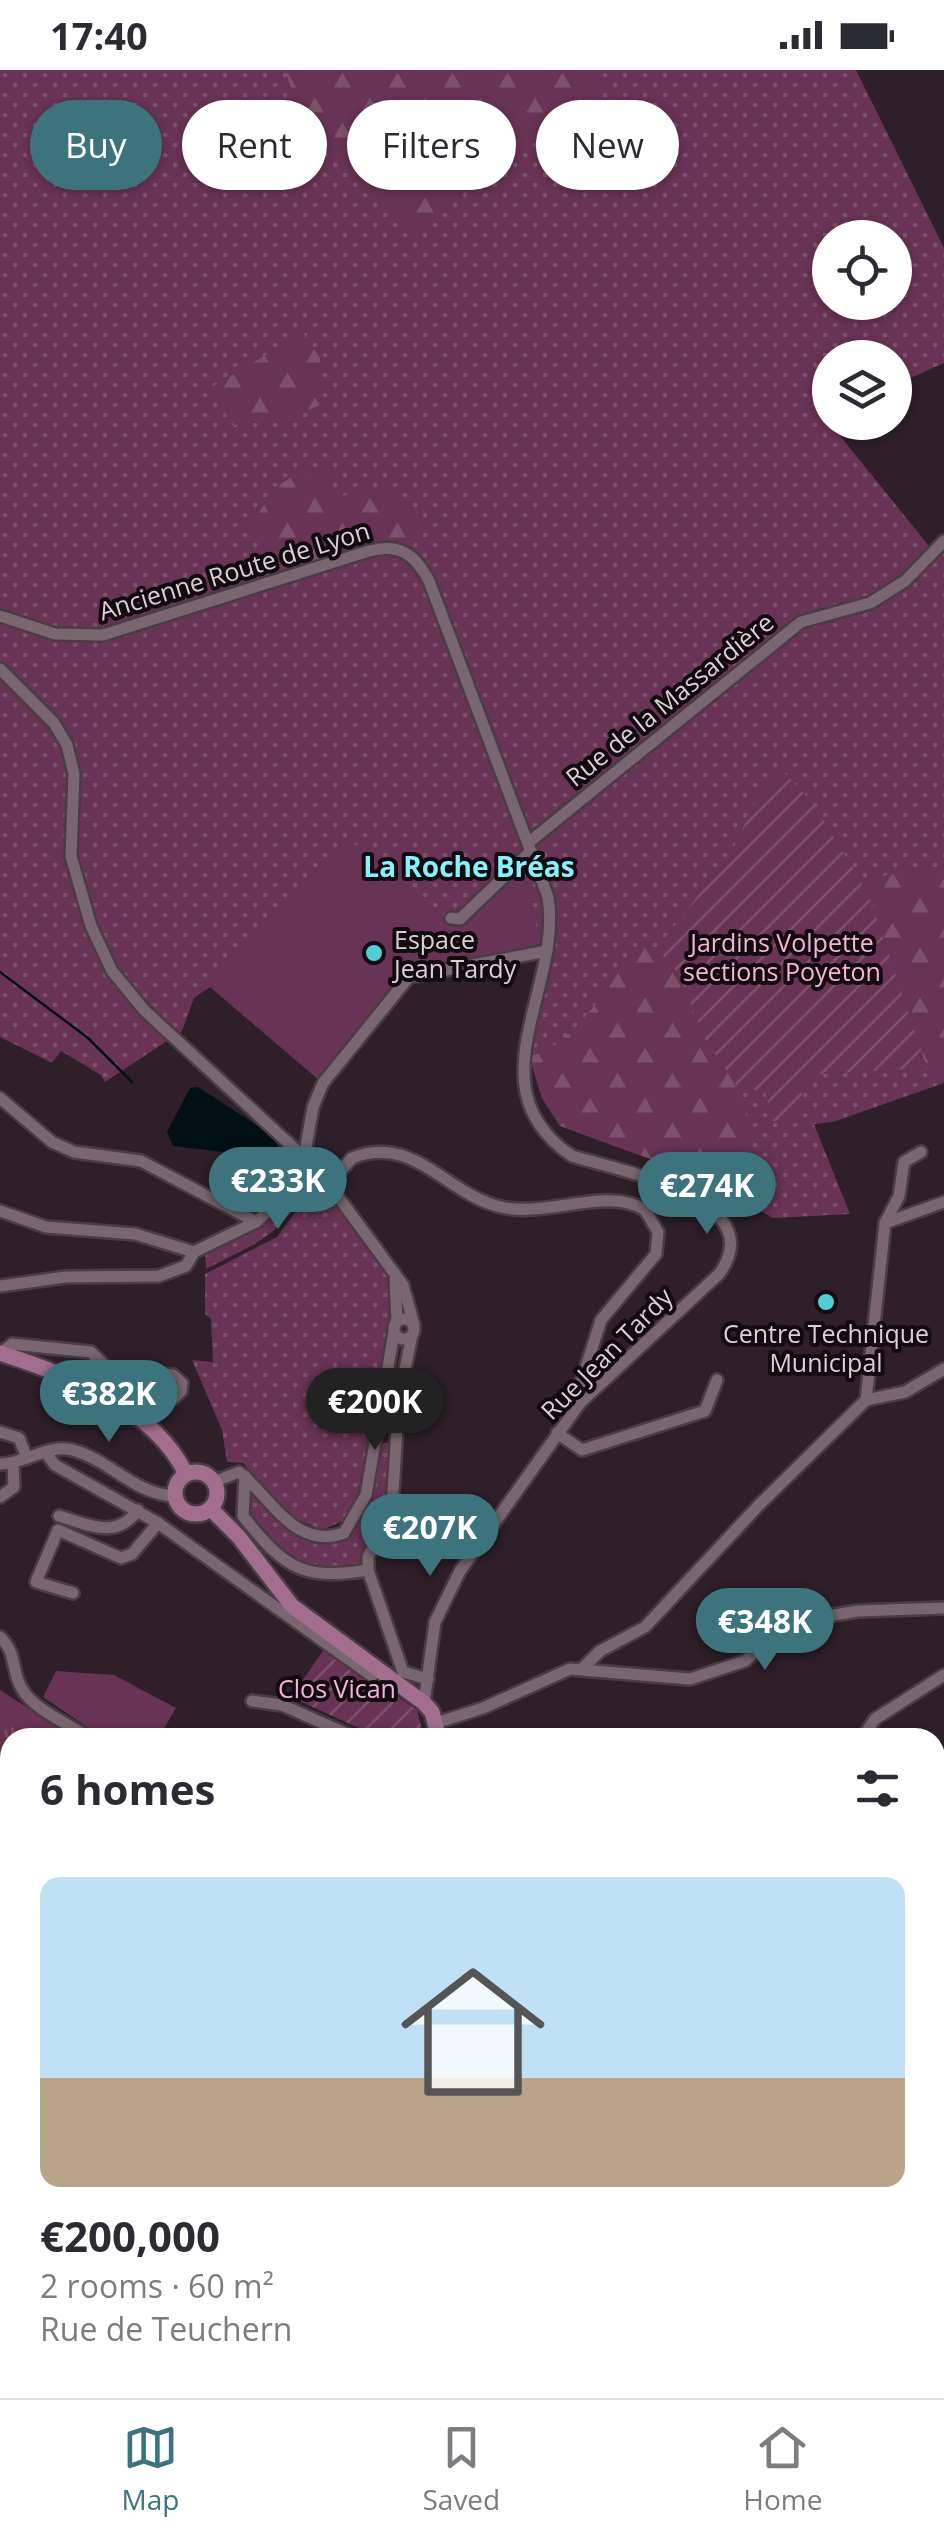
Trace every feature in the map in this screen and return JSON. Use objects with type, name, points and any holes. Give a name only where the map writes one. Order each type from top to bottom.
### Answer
[{"type":"main road","points":[[1,1353],[100,1395],[156,1431],[186,1474]]},
{"type":"main road","points":[[186,1474],[205,1474],[214,1482],[218,1493],[211,1509]]},
{"type":"main road","points":[[186,1474],[175,1496],[181,1508],[192,1514],[211,1509]]},
{"type":"main road","points":[[211,1509],[239,1537],[292,1606],[424,1704],[437,1728]]},
{"type":"street","name":"Rue de la Massardière","points":[[451,918],[463,917],[530,847],[801,622],[870,603],[905,581],[944,542]]},
{"type":"street","name":"Ancienne Route de Lyon","points":[[0,616],[55,634],[102,635],[369,551],[403,550],[414,556],[429,580],[530,847]]},
{"type":"street","points":[[0,669],[54,723],[67,746],[74,774],[70,856],[91,926],[112,971],[145,1011],[305,1155],[393,1270],[405,1330],[392,1507],[368,1557],[368,1570],[403,1672],[428,1679]]},
{"type":"street","name":"Rue Jean Tardy","points":[[424,1704],[431,1639],[448,1589],[580,1403],[720,1274],[732,1251],[724,1224],[698,1196],[572,1156],[540,1129],[525,1098],[522,1080],[547,950],[550,910],[530,847]]},
{"type":"street","points":[[0,1286],[112,1274],[159,1276],[186,1266],[194,1252],[256,1222],[282,1200],[305,1155],[312,1107],[323,1083],[409,977],[547,950]]},
{"type":"street","points":[[0,1098],[52,1142],[74,1152],[141,1160],[256,1222]]},
{"type":"street","points":[[866,1400],[885,1223],[899,1196],[904,1162],[921,1152]]},
{"type":"street","points":[[330,1184],[352,1158],[390,1154],[424,1162],[463,1192],[506,1208],[543,1211],[614,1200],[645,1210],[658,1232],[656,1254],[601,1320],[580,1386],[580,1403]]},
{"type":"street","points":[[885,1223],[944,1202]]},
{"type":"street","points":[[0,1211],[46,1226],[135,1234],[194,1252]]},
{"type":"street","points":[[214,1482],[232,1471],[244,1476],[296,1528],[319,1538],[344,1534],[366,1494],[390,1358],[405,1330]]},
{"type":"street","points":[[1,1353],[12,1344],[91,1352],[108,1370],[173,1374],[182,1384],[182,1391],[173,1399],[102,1390],[100,1395]]},
{"type":"street","points":[[443,1728],[583,1668],[600,1651],[646,1627],[759,1504],[866,1400],[905,1392],[944,1370]]},
{"type":"street","points":[[557,1433],[582,1450],[704,1411],[717,1380]]},
{"type":"street","points":[[0,1432],[19,1438],[28,1458]]},
{"type":"street","points":[[0,1497],[14,1487],[6,1464],[45,1452],[77,1451],[151,1494],[175,1496]]},
{"type":"street","points":[[45,1452],[55,1465],[158,1523],[372,1676]]},
{"type":"street","points":[[244,1476],[243,1516],[277,1552],[316,1576],[368,1570]]},
{"type":"street","points":[[59,1516],[109,1531],[129,1523],[138,1510]]},
{"type":"street","points":[[72,1593],[36,1582],[58,1530],[121,1558],[132,1554],[158,1523]]},
{"type":"street","points":[[583,1668],[652,1679],[690,1678],[745,1661],[780,1632],[804,1620],[858,1612],[944,1608]]},
{"type":"street","points":[[0,1636],[9,1646],[16,1676],[28,1697],[74,1728]]},
{"type":"street","points":[[869,1728],[875,1719],[944,1675]]},
{"type":"street","points":[[252,1701],[282,1705],[334,1728]]},
{"type":"green space","points":[[0,70],[856,70],[944,248],[944,363],[912,377],[912,340],[812,340],[812,440],[843,440],[933,551],[944,549],[944,1083],[833,1122],[814,1124],[850,1214],[773,1218],[715,1183],[560,1126],[542,1098],[529,1056],[550,941],[409,973],[319,1080],[210,987],[194,998],[182,1031],[105,1082],[101,1075],[61,1051],[52,1063],[0,1037]]},
{"type":"green space","points":[[285,70],[602,70],[602,82],[588,100],[536,100],[536,141],[516,148],[516,100],[347,100],[347,168],[327,147],[327,100],[295,100]]},
{"type":"green space","points":[[368,190],[457,190],[416,241]]},
{"type":"green space","points":[[303,333],[320,358],[322,404],[288,419],[232,425],[212,387]]},
{"type":"green space","points":[[328,471],[335,499],[362,491],[381,491],[422,516],[414,545],[386,539],[282,572],[251,525],[280,484],[299,475]]},
{"type":"green space","name":"Jardins Volpette sections Poyeton","points":[[780,768],[812,802],[868,893],[927,1068],[821,1074],[800,1082],[805,1114],[773,1121],[765,1091],[738,1088],[703,1036],[679,974],[657,948],[730,855],[758,796]]},
{"type":"green space","name":"Espace Jean Tardy","points":[[347,838],[452,924],[464,923],[523,865],[540,944],[473,963],[409,973],[359,1025],[319,1080],[210,986]]},
{"type":"green space","points":[[944,866],[944,1079],[927,1068],[865,879]]},
{"type":"green space","points":[[639,943],[657,948],[679,974],[703,1036],[738,1088],[754,1142],[715,1182],[560,1126],[542,1098],[529,1056],[545,1051],[576,1027]]},
{"type":"green space","points":[[304,1174],[312,1184],[278,1227],[255,1244],[206,1269],[205,1254],[259,1225]]},
{"type":"green space","points":[[320,1178],[386,1271],[392,1311],[358,1494],[347,1519],[322,1530],[292,1517],[243,1463],[227,1462],[222,1430],[192,1360],[213,1362],[211,1319],[205,1314],[205,1274],[277,1237]]},
{"type":"green space","points":[[387,1442],[391,1446],[389,1503],[360,1567],[322,1570],[296,1562],[247,1517],[249,1488],[302,1534],[322,1543],[338,1542],[351,1532],[362,1512],[380,1445]]},
{"type":"green space","name":"Clos Vican","points":[[325,1648],[417,1710],[422,1728],[358,1728],[291,1697]]},
{"type":"green space","points":[[56,1671],[114,1675],[176,1708],[164,1728],[89,1728],[43,1697]]},
{"type":"green space","points":[[0,1690],[59,1728],[0,1728]]},
{"type":"shaded area","points":[[198,1087],[278,1139],[276,1154],[266,1157],[173,1146],[167,1132],[190,1088]]},
{"type":"waterway","points":[[0,972],[88,1038],[132,1082]]},
{"type":"place","name":"Espace Jean Tardy","points":[[374,953]]},
{"type":"place","name":"Centre Technique Municipal","points":[[826,1302]]},
{"type":"district","name":"La Roche Bréas","points":[[469,866]]}]
